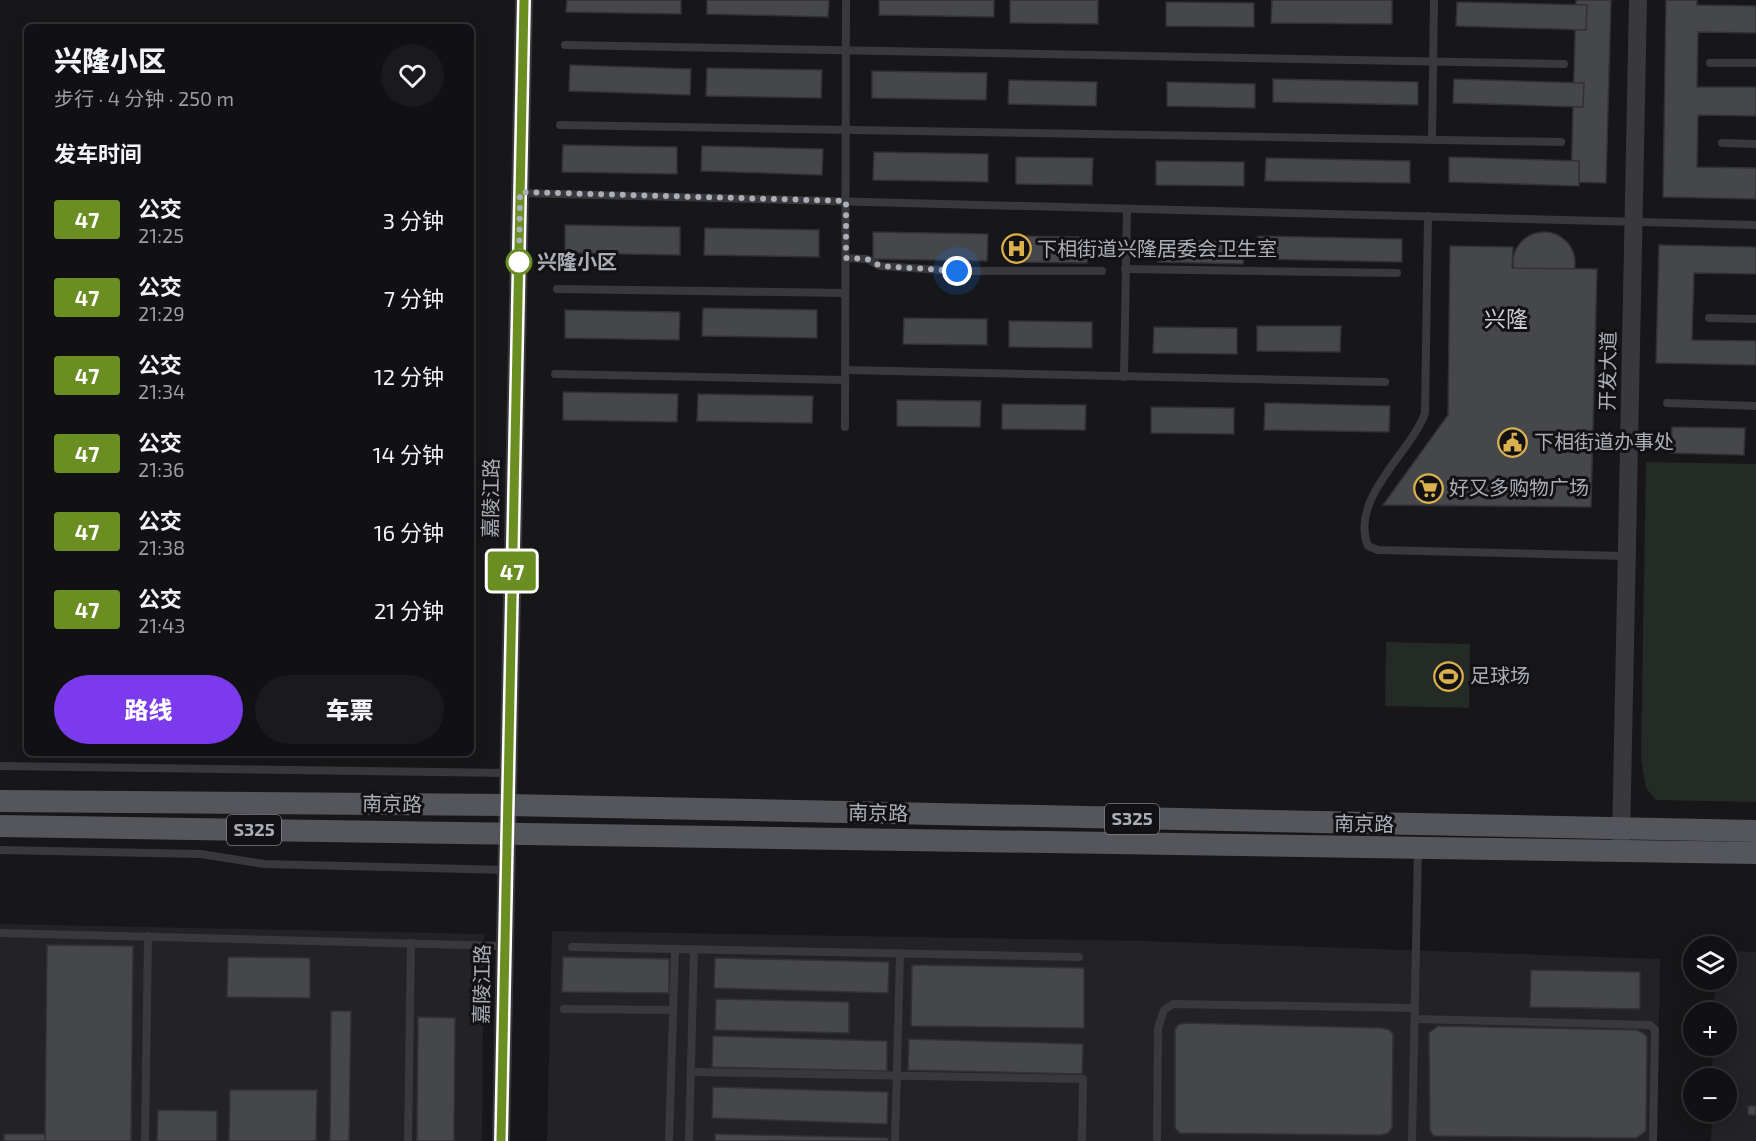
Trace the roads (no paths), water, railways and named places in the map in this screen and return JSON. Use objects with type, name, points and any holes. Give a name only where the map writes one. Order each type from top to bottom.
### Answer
[{"type":"main road","name":"南京路","points":[[0,801],[507,805],[1621,840],[1756,853]]},
{"type":"main road","name":"南京路","points":[[0,826],[1418,847],[1621,840],[1756,831]]},
{"type":"street","name":"嘉陵江路","points":[[501,1141],[524,0]]},
{"type":"street","name":"开发大道","points":[[1621,840],[1638,0]]},
{"type":"lane","points":[[845,427],[846,0]]},
{"type":"lane","points":[[1432,140],[1434,0]]},
{"type":"lane","points":[[565,45],[1564,64]]},
{"type":"lane","points":[[1710,63],[1756,63]]},
{"type":"lane","points":[[560,125],[1562,142]]},
{"type":"lane","points":[[1722,143],[1756,144]]},
{"type":"lane","points":[[520,192],[1756,225]]},
{"type":"lane","points":[[1124,376],[1126,209]]},
{"type":"lane","points":[[1428,216],[1425,413],[1420,427],[1382,477],[1367,514],[1363,534],[1368,546],[1378,550],[1627,556]]},
{"type":"lane","points":[[846,258],[867,259],[880,266],[957,271],[1102,272]]},
{"type":"lane","points":[[1125,269],[1397,273]]},
{"type":"lane","points":[[556,289],[845,293]]},
{"type":"lane","points":[[1709,318],[1756,319]]},
{"type":"lane","points":[[845,370],[1385,382]]},
{"type":"lane","points":[[555,374],[845,380]]},
{"type":"lane","points":[[1667,404],[1756,406]]},
{"type":"lane","points":[[0,766],[508,773]]},
{"type":"lane","points":[[1412,1141],[1418,847]]},
{"type":"lane","points":[[0,850],[201,854],[264,864],[507,870]]},
{"type":"lane","points":[[0,933],[505,946]]},
{"type":"lane","points":[[146,1141],[148,936]]},
{"type":"lane","points":[[408,1141],[411,943]]},
{"type":"lane","points":[[572,947],[1078,957]]},
{"type":"lane","points":[[669,1141],[675,949]]},
{"type":"lane","points":[[689,1141],[694,950]]},
{"type":"lane","points":[[895,1141],[900,954]]},
{"type":"lane","points":[[1157,1141],[1158,1028],[1164,1010],[1173,1004],[1415,1008]]},
{"type":"lane","points":[[564,1009],[673,1010]]},
{"type":"lane","points":[[1415,1019],[1650,1025],[1655,1030],[1653,1141]]},
{"type":"lane","points":[[691,1072],[1083,1079],[1082,1141]]},
{"type":"place","name":"下相街道兴隆居委会卫生室","points":[[1016,249]]},
{"type":"place","name":"兴隆小区","points":[[519,262]]},
{"type":"place","name":"下相街道办事处","points":[[1513,442]]},
{"type":"place","name":"好又多购物广场","points":[[1428,488]]},
{"type":"place","name":"足球场","points":[[1449,676]]},
{"type":"district","name":"兴隆","points":[[1506,319]]}]
